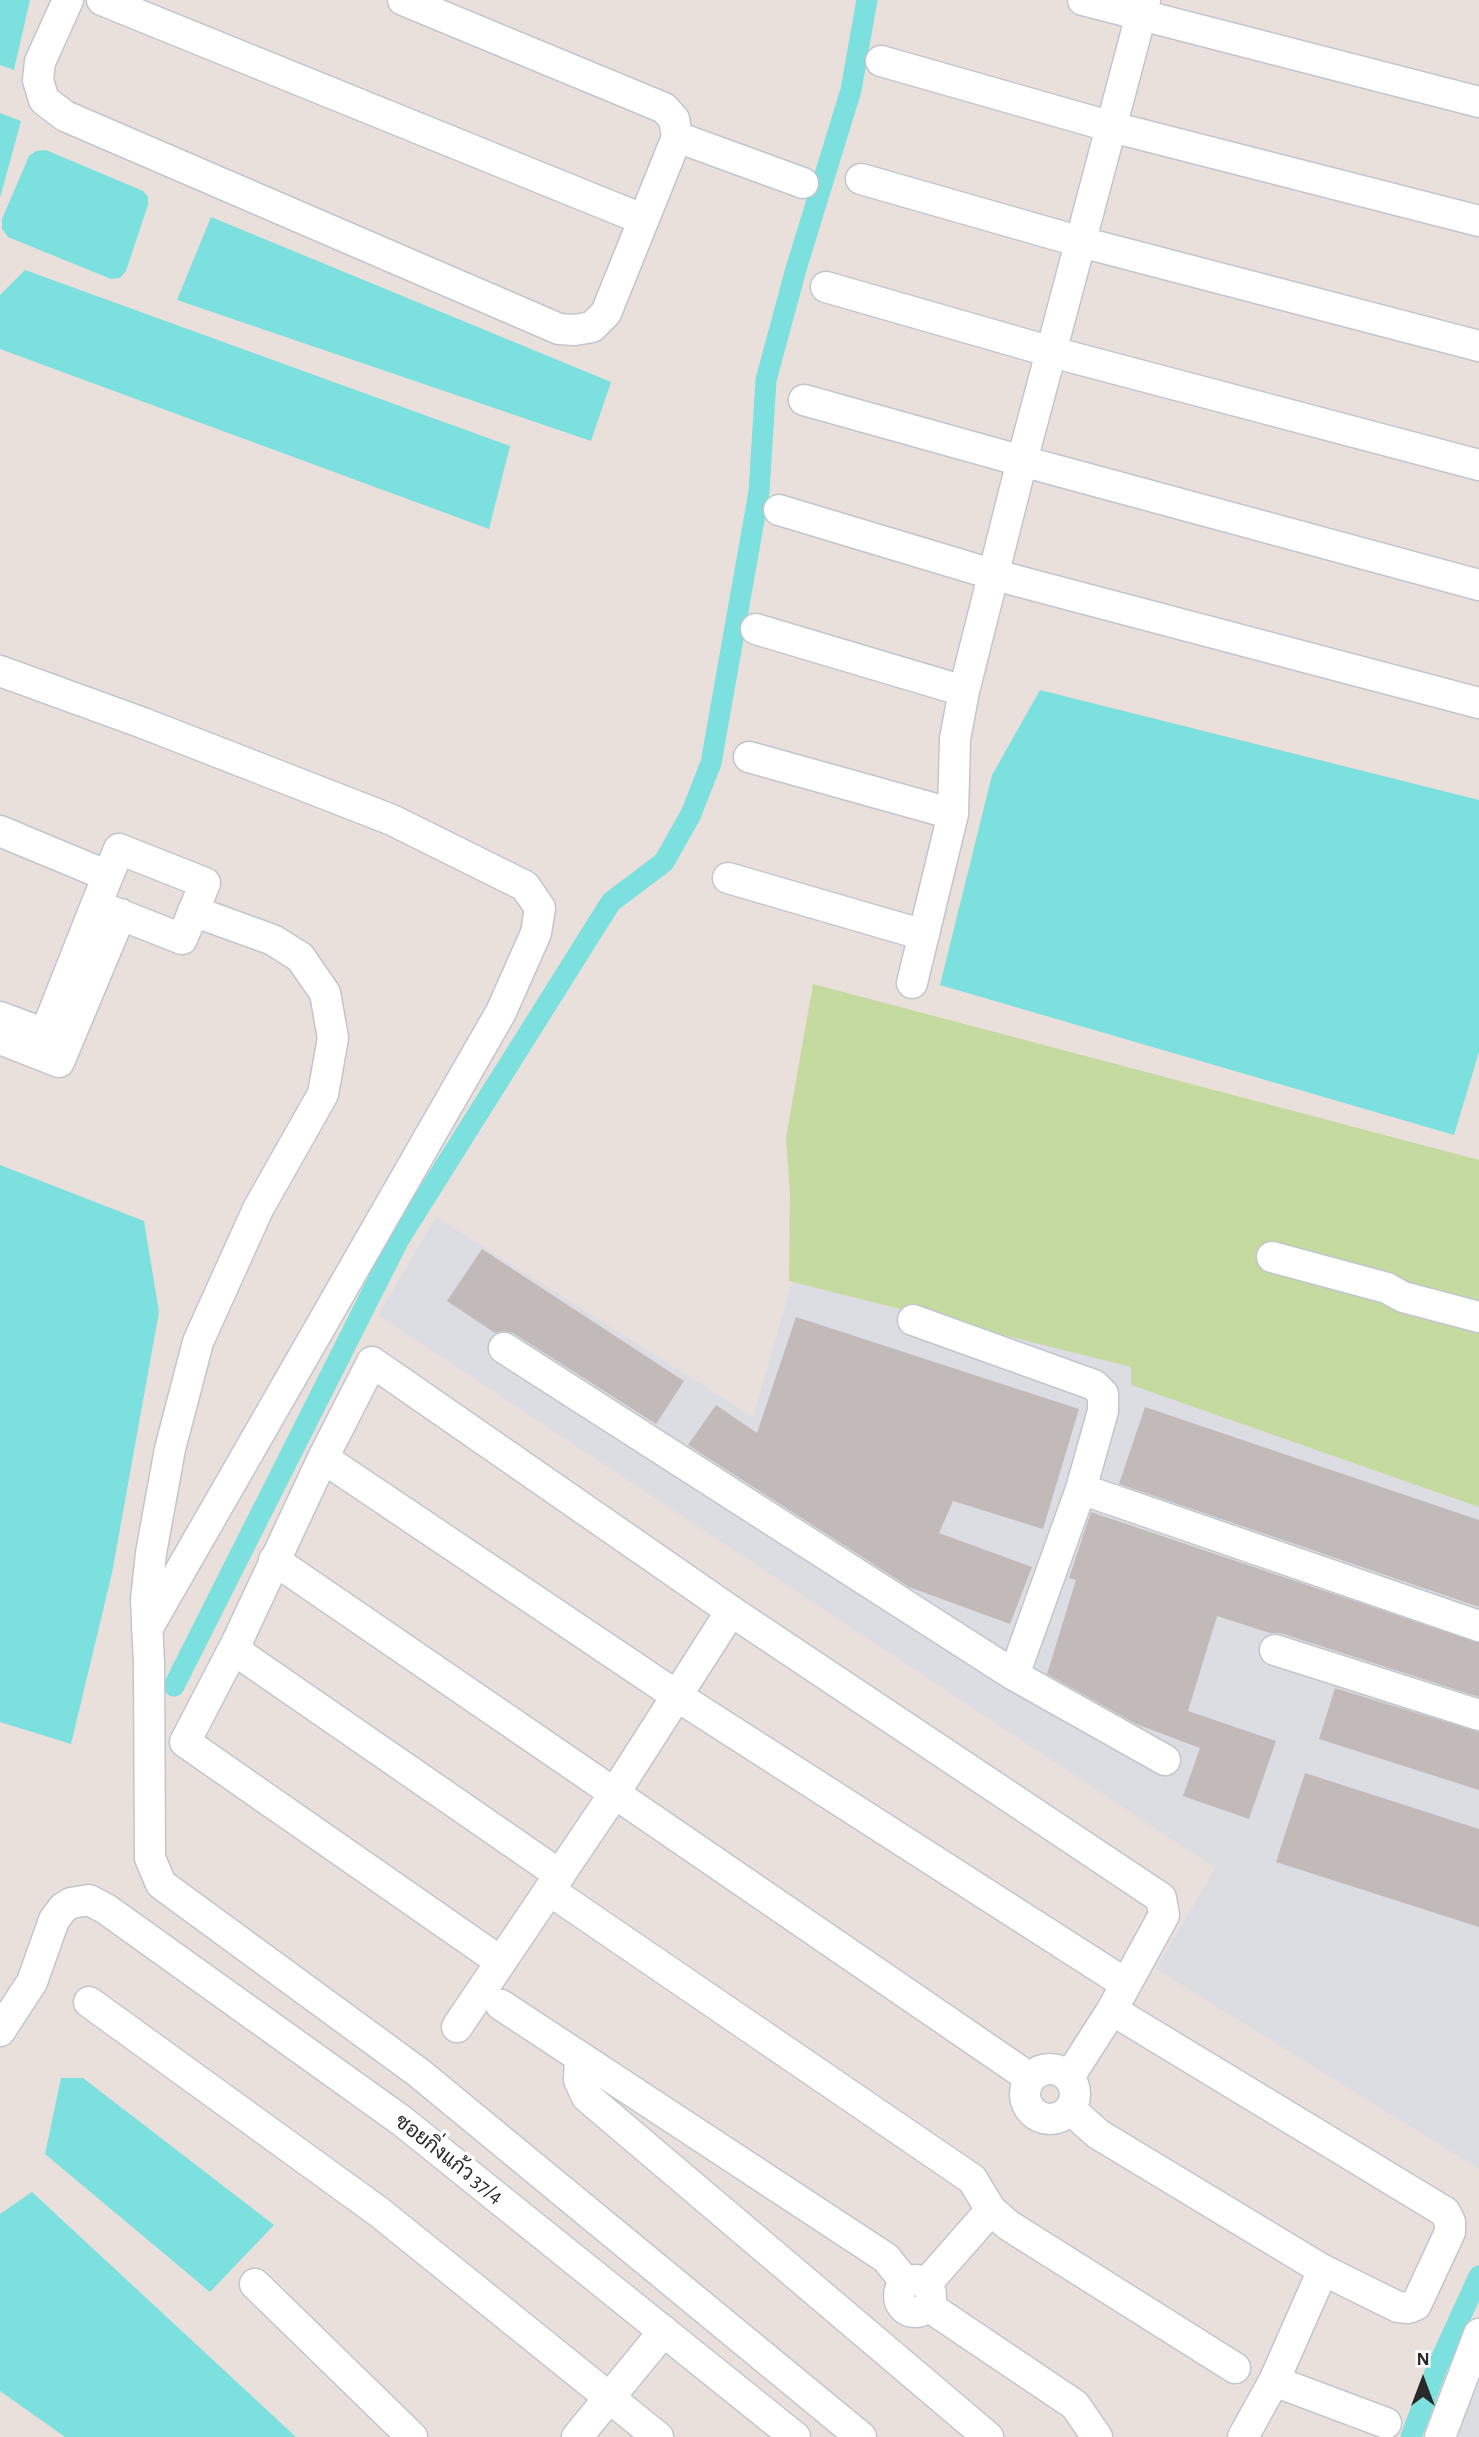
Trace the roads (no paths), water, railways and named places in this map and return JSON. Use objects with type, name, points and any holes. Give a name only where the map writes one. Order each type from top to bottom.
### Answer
[{"type":"street","points":[[68,0],[40,62],[38,80],[44,100],[65,116],[559,329],[592,327],[607,313],[642,219],[677,137],[674,119],[664,108],[403,0]]},
{"type":"street","points":[[102,0],[642,219]]},
{"type":"street","points":[[1083,0],[1143,8],[1479,102]]},
{"type":"street","points":[[912,982],[953,814],[955,739],[964,691],[1022,461],[1143,8]]},
{"type":"street","points":[[881,61],[1112,127],[1479,221]]},
{"type":"street","points":[[677,137],[803,183]]},
{"type":"street","points":[[860,179],[1081,242],[1479,346]]},
{"type":"street","points":[[827,287],[1052,352],[1479,465]]},
{"type":"street","points":[[804,400],[1479,585]]},
{"type":"street","points":[[779,510],[995,575],[1479,704]]},
{"type":"street","points":[[756,629],[964,691]]},
{"type":"street","points":[[0,671],[143,723],[392,820],[524,886],[540,908],[536,933],[501,1012],[147,1629]]},
{"type":"street","points":[[749,757],[953,814]]},
{"type":"street","points":[[0,831],[108,876]]},
{"type":"street","points":[[0,1017],[19,1039],[59,1062],[109,909],[108,876],[119,849],[205,883],[181,940],[109,909]]},
{"type":"street","points":[[728,878],[924,935]]},
{"type":"street","points":[[193,911],[273,940],[300,957],[325,993],[333,1038],[323,1094],[258,1209],[198,1342],[170,1449],[153,1540],[146,1600],[150,1858],[161,1884],[419,2073],[861,2437]]},
{"type":"street","points":[[1272,1257],[1387,1288],[1403,1297],[1479,1317]]},
{"type":"street","points":[[913,1320],[1094,1385],[1103,1394],[1102,1411],[1081,1489],[1014,1675]]},
{"type":"street","points":[[504,1348],[1014,1675],[1165,1760]]},
{"type":"street","points":[[501,1962],[185,1742],[237,1643],[323,1458],[372,1362],[731,1611],[1161,1898],[1164,1915],[1119,1997],[1069,2077]]},
{"type":"street","points":[[323,1458],[1119,1997],[1445,2212],[1450,2222],[1450,2232],[1416,2305],[1398,2307],[1323,2270],[1098,2134],[1070,2109]]},
{"type":"street","points":[[1081,1489],[1479,1626]]},
{"type":"street","points":[[274,1560],[1030,2078]]},
{"type":"street","points":[[457,2026],[614,1794],[731,1611]]},
{"type":"street","points":[[237,1643],[240,1654],[972,2179],[991,2210],[1009,2225],[1236,2368]]},
{"type":"street","points":[[1275,1650],[1479,1715]]},
{"type":"street","name":"ซอยกิ่งแก้ว 37/4","points":[[0,2031],[32,1982],[54,1920],[63,1908],[71,1903],[89,1900],[106,1909],[402,2122],[795,2437]]},
{"type":"street","points":[[89,2002],[379,2212],[659,2437]]},
{"type":"street","points":[[501,2005],[886,2258],[920,2291],[1075,2405],[1097,2437]]},
{"type":"street","points":[[580,2057],[579,2080],[587,2097],[988,2437]]},
{"type":"street","points":[[1054,2069],[1069,2077],[1076,2093],[1070,2109],[1055,2119],[1038,2116],[1031,2110],[1025,2094],[1030,2078],[1037,2072],[1054,2069]]},
{"type":"street","points":[[920,2291],[991,2210]]},
{"type":"street","points":[[1243,2437],[1274,2381],[1323,2270]]},
{"type":"street","points":[[255,2284],[412,2437]]},
{"type":"street","points":[[576,2437],[664,2331]]},
{"type":"street","points":[[1440,2437],[1479,2334]]},
{"type":"street","points":[[1274,2381],[1386,2423]]},
{"type":"water","points":[[0,0],[30,0],[14,70],[0,65]]},
{"type":"water","points":[[0,113],[21,121],[0,198]]},
{"type":"water","points":[[46,150],[143,191],[148,197],[148,205],[126,271],[120,278],[111,279],[8,237],[2,229],[2,219],[29,156],[36,151]]},
{"type":"water","points":[[211,217],[611,382],[591,441],[177,300]]},
{"type":"water","points":[[25,270],[510,446],[489,529],[0,349],[0,295]]},
{"type":"water","points":[[1040,690],[1479,800],[1479,1052],[1454,1135],[940,985],[992,775]]},
{"type":"water","points":[[0,1165],[144,1221],[159,1312],[112,1573],[71,1744],[0,1722]]},
{"type":"water","points":[[61,2078],[83,2078],[274,2225],[210,2292],[45,2154]]},
{"type":"water","points":[[32,2192],[296,2437],[65,2437],[0,2391],[0,2214]]},
{"type":"waterway","points":[[174,1686],[398,1241],[611,902],[664,862],[691,814],[711,763],[759,492],[766,380],[796,269],[851,90],[867,0]]},
{"type":"waterway","points":[[1411,2437],[1436,2370],[1479,2276]]}]
